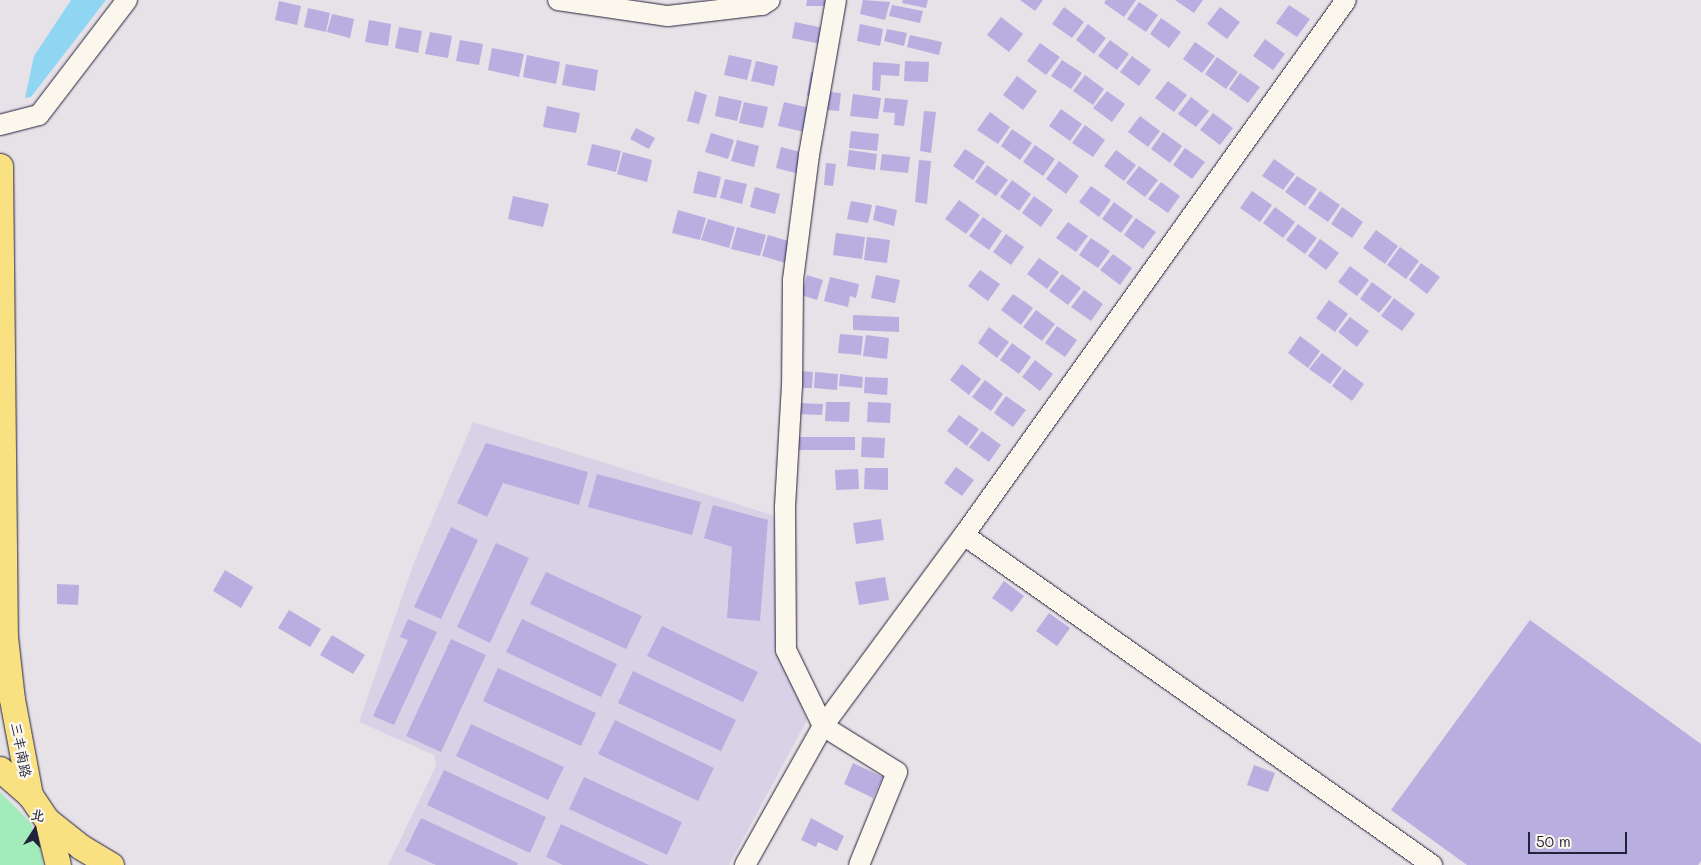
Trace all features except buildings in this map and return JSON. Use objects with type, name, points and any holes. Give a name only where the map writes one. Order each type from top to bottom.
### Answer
[{"type":"main road","name":"三丰南路","points":[[0,166],[4,637],[12,699],[30,795]]},
{"type":"main road","points":[[0,769],[30,795],[47,820],[81,847],[111,865]]},
{"type":"main road","points":[[47,820],[58,865]]},
{"type":"street","points":[[0,125],[39,115],[127,0]]},
{"type":"street","points":[[558,0],[668,16],[762,5],[770,0]]},
{"type":"street","points":[[836,0],[809,155],[793,280],[792,385],[785,508],[786,650],[823,726],[896,772],[859,865]]},
{"type":"street","points":[[744,865],[823,726],[964,535],[1346,0]]},
{"type":"street","points":[[964,535],[1432,865]]},
{"type":"shaded area","points":[[473,422],[782,518],[779,650],[807,720],[729,865],[388,865],[436,766],[434,755],[359,722],[413,565]]},
{"type":"green space","points":[[0,792],[29,821],[40,841],[43,865],[0,865]]},
{"type":"water","points":[[71,0],[106,0],[31,97],[25,98],[34,56]]}]
